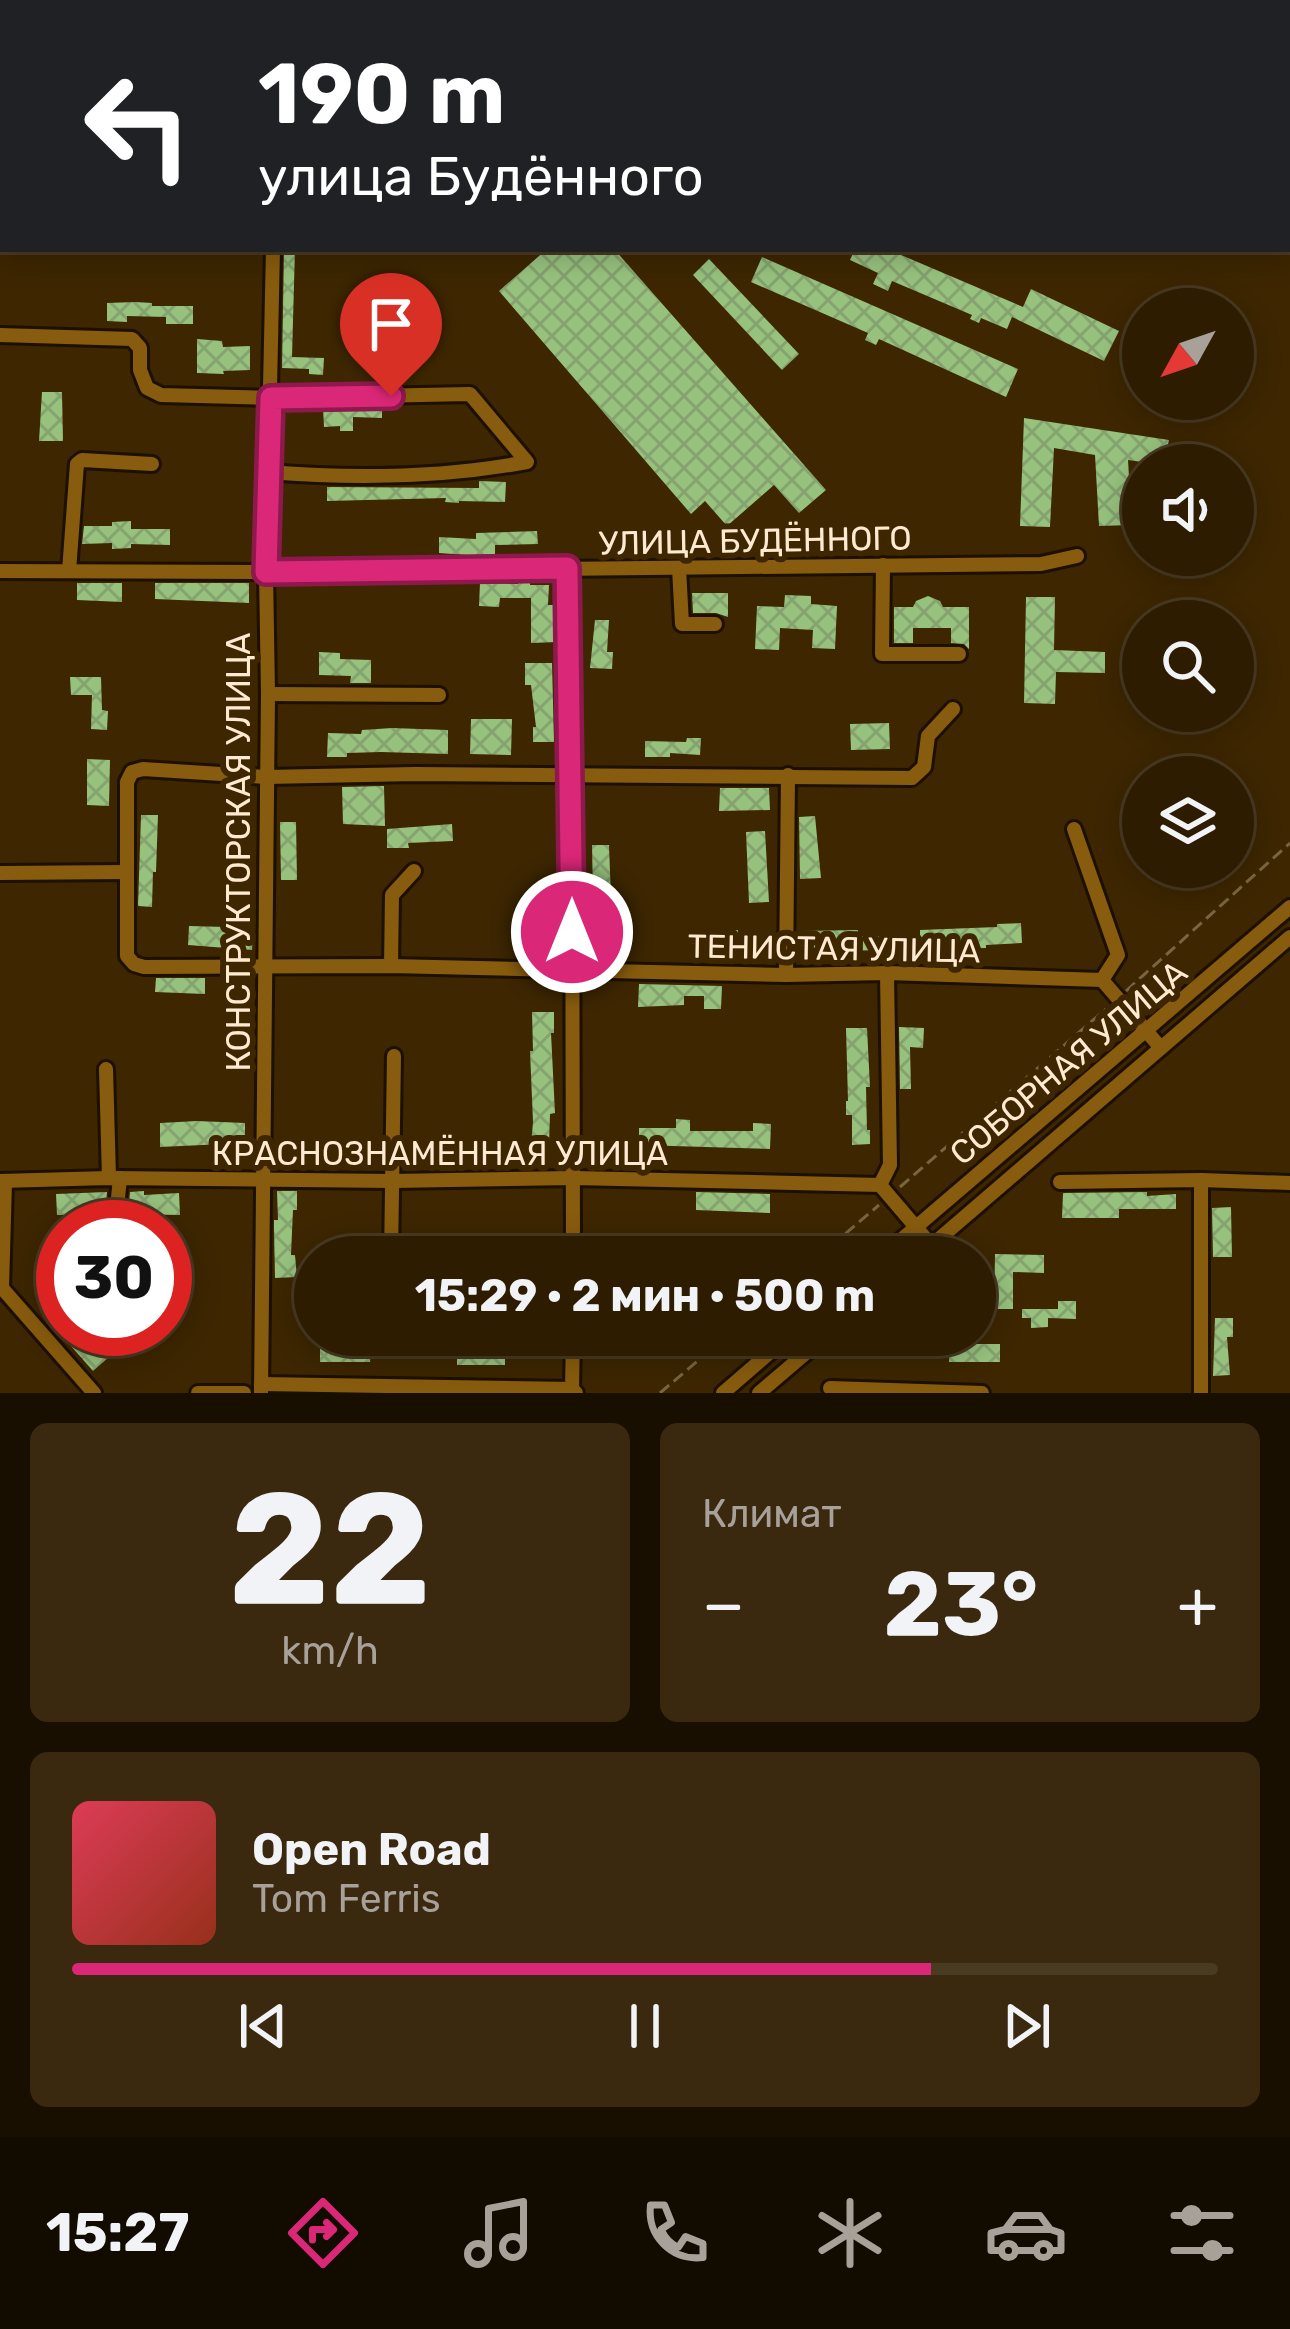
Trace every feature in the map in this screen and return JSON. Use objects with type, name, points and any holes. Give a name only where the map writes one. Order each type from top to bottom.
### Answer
[{"type":"street","name":"КОНСТРУКТОРСКАЯ УЛИЦА","points":[[261,1388],[273,252]]},
{"type":"street","points":[[0,335],[132,339],[140,348],[140,370],[147,388],[161,394],[271,398],[470,394],[527,462],[485,470],[376,476],[268,472]]},
{"type":"street","points":[[69,571],[77,464],[82,460],[152,464]]},
{"type":"street","name":"УЛИЦА БУДЁННОГО","points":[[0,571],[1041,564],[1077,556]]},
{"type":"street","points":[[883,566],[882,654],[959,654]]},
{"type":"street","points":[[567,568],[573,1236]]},
{"type":"street","points":[[679,568],[682,624],[715,624]]},
{"type":"street","points":[[268,694],[439,695]]},
{"type":"street","points":[[0,872],[127,872],[127,782],[132,772],[143,769],[266,777],[912,778],[924,767],[928,736],[953,709]]},
{"type":"street","points":[[786,975],[788,775]]},
{"type":"street","points":[[1074,829],[1118,955],[1102,980],[1161,1048]]},
{"type":"street","points":[[391,966],[392,896],[414,871]]},
{"type":"street","name":"ТЕНИСТАЯ УЛИЦА","points":[[127,872],[128,956],[144,967],[391,966],[1102,980]]},
{"type":"street","name":"СОБОРНАЯ УЛИЦА","points":[[906,1236],[1290,907]]},
{"type":"street","name":"СОБОРНАЯ УЛИЦА","points":[[944,1236],[1290,937]]},
{"type":"street","points":[[886,973],[890,1165],[885,1190],[924,1236]]},
{"type":"street","points":[[391,1236],[394,1056]]},
{"type":"street","points":[[106,1069],[114,1200]]},
{"type":"street","name":"КРАСНОЗНАМЁННАЯ УЛИЦА","points":[[2,1181],[574,1178],[885,1190]]},
{"type":"street","points":[[1201,1393],[1202,1180]]},
{"type":"street","points":[[2,1181],[2,1288],[94,1393]]},
{"type":"street","points":[[1060,1182],[1290,1183]]},
{"type":"street","points":[[261,1388],[574,1391],[573,1356]]},
{"type":"street","points":[[723,1393],[766,1356]]},
{"type":"street","points":[[759,1393],[802,1356]]},
{"type":"street","points":[[830,1388],[982,1393]]},
{"type":"street","points":[[198,1393],[244,1393]]},
{"type":"path","points":[[839,1236],[885,1190],[1118,998],[1290,843]]},
{"type":"path","points":[[660,1393],[703,1356]]},
{"type":"building","points":[[284,252],[295,252],[292,357],[324,358],[323,375],[282,368]]},
{"type":"building","points":[[544,252],[617,252],[826,490],[799,513],[774,485],[727,526],[705,501],[691,514],[499,291]]},
{"type":"building","points":[[854,252],[894,252],[1023,307],[1031,289],[1119,331],[1104,361],[1012,317],[1007,329],[981,318],[979,323],[970,319],[972,315],[892,281],[888,291],[873,284],[878,273],[850,260]]},
{"type":"building","points":[[762,257],[1018,369],[1006,397],[879,339],[876,345],[865,340],[868,333],[751,282]]},
{"type":"building","points":[[709,259],[799,354],[782,370],[693,275]]},
{"type":"building","points":[[107,303],[193,306],[193,324],[166,324],[166,317],[127,316],[127,322],[107,321]]},
{"type":"building","points":[[197,339],[222,341],[223,347],[250,346],[250,370],[197,373]]},
{"type":"building","points":[[42,392],[62,392],[63,441],[39,441]]},
{"type":"building","points":[[382,407],[382,418],[353,417],[353,431],[324,427],[323,408]]},
{"type":"building","points":[[1024,418],[1169,440],[1168,444],[1122,444],[1122,525],[1099,526],[1095,455],[1054,448],[1050,527],[1020,526]]},
{"type":"building","points":[[479,481],[506,482],[505,502],[445,502],[446,498],[327,501],[327,487],[479,488]]},
{"type":"building","points":[[131,521],[131,529],[170,529],[170,545],[131,544],[131,548],[112,549],[112,543],[82,544],[84,526]]},
{"type":"building","points":[[537,531],[538,544],[495,545],[495,557],[439,553],[439,537],[476,539],[476,533]]},
{"type":"building","points":[[77,583],[122,583],[122,602],[77,600]]},
{"type":"building","points":[[155,583],[249,583],[249,603],[155,599]]},
{"type":"building","points":[[480,583],[549,585],[548,605],[557,605],[557,642],[531,643],[531,598],[500,598],[499,607],[479,606]]},
{"type":"building","points":[[692,593],[728,593],[728,617],[693,613]]},
{"type":"building","points":[[785,595],[811,596],[811,604],[837,606],[835,649],[812,648],[813,630],[780,628],[779,650],[755,649],[757,606],[784,607]]},
{"type":"building","points":[[928,596],[943,607],[969,607],[969,649],[951,643],[951,628],[913,628],[913,643],[894,643],[894,607],[913,607]]},
{"type":"building","points":[[1026,597],[1055,597],[1054,650],[1105,652],[1105,673],[1056,672],[1055,704],[1024,703]]},
{"type":"building","points":[[595,620],[609,620],[607,652],[613,652],[612,669],[590,668]]},
{"type":"building","points":[[319,652],[340,653],[340,659],[371,660],[371,683],[350,683],[351,676],[319,675]]},
{"type":"building","points":[[525,663],[552,663],[554,742],[533,742],[536,727],[531,685],[525,685]]},
{"type":"building","points":[[70,677],[101,677],[107,730],[91,729],[92,695],[71,695]]},
{"type":"building","points":[[471,719],[512,719],[511,755],[470,754]]},
{"type":"building","points":[[889,723],[890,749],[851,750],[850,724]]},
{"type":"building","points":[[448,730],[448,754],[381,752],[327,757],[328,733]]},
{"type":"building","points":[[687,738],[701,738],[700,755],[645,757],[645,741],[686,742]]},
{"type":"building","points":[[87,759],[110,760],[109,806],[87,805]]},
{"type":"building","points":[[384,786],[385,826],[343,824],[342,787]]},
{"type":"building","points":[[720,788],[769,788],[770,810],[719,811]]},
{"type":"building","points":[[141,815],[158,815],[152,907],[138,906]]},
{"type":"building","points":[[815,816],[821,878],[800,879],[799,817]]},
{"type":"building","points":[[280,822],[296,822],[297,880],[281,880]]},
{"type":"building","points":[[452,824],[453,841],[387,848],[387,829]]},
{"type":"building","points":[[765,831],[769,902],[749,903],[746,832]]},
{"type":"building","points":[[592,845],[609,845],[613,951],[594,951]]},
{"type":"building","points":[[522,918],[557,919],[556,947],[521,946]]},
{"type":"building","points":[[1021,923],[1022,943],[986,948],[800,948],[800,931],[858,930],[858,936],[920,937],[920,930]]},
{"type":"building","points":[[189,926],[227,927],[227,934],[253,935],[252,950],[188,945]]},
{"type":"building","points":[[738,930],[738,937],[775,937],[775,950],[738,950],[738,956],[691,952],[692,936],[714,937],[714,931]]},
{"type":"building","points":[[156,978],[205,978],[205,994],[155,992]]},
{"type":"building","points":[[639,984],[722,986],[721,1009],[704,1009],[704,996],[684,996],[684,1005],[638,1007]]},
{"type":"building","points":[[532,1012],[554,1012],[555,1113],[550,1114],[549,1145],[531,1145]]},
{"type":"building","points":[[899,1027],[924,1028],[923,1048],[910,1047],[911,1089],[900,1089]]},
{"type":"building","points":[[846,1028],[867,1028],[870,1144],[852,1145],[852,1115],[846,1115]]},
{"type":"building","points":[[676,1119],[690,1120],[690,1131],[753,1131],[753,1123],[771,1124],[770,1149],[639,1145],[639,1128],[676,1128]]},
{"type":"building","points":[[160,1123],[245,1123],[245,1143],[160,1147]]},
{"type":"building","points":[[277,1191],[297,1191],[291,1255],[294,1277],[275,1278],[274,1220],[278,1220]]},
{"type":"building","points":[[107,1192],[106,1200],[56,1200],[56,1194]]},
{"type":"building","points":[[130,1192],[179,1193],[179,1200],[129,1200]]},
{"type":"building","points":[[696,1192],[770,1194],[770,1213],[696,1210]]},
{"type":"building","points":[[1147,1192],[1147,1196],[1176,1194],[1176,1209],[1119,1209],[1119,1218],[1062,1218],[1063,1193]]},
{"type":"building","points":[[1231,1207],[1232,1257],[1213,1257],[1212,1208]]},
{"type":"building","points":[[996,1254],[1044,1255],[1044,1273],[1013,1272],[1013,1309],[996,1309]]},
{"type":"building","points":[[1058,1301],[1076,1301],[1076,1319],[1048,1318],[1048,1327],[1031,1328],[1031,1318],[1022,1318],[1022,1309],[1058,1309]]},
{"type":"building","points":[[1215,1318],[1233,1318],[1233,1337],[1227,1337],[1230,1375],[1213,1376]]},
{"type":"building","points":[[996,1344],[1000,1344],[1000,1362],[949,1362],[949,1356],[996,1356]]},
{"type":"building","points":[[80,1356],[108,1356],[109,1357],[93,1371]]},
{"type":"building","points":[[320,1356],[370,1356],[370,1362],[320,1362]]},
{"type":"building","points":[[457,1356],[505,1356],[505,1365],[457,1365]]},
{"type":"route","points":[[391,396],[271,398],[266,572],[567,568],[572,932]]}]
